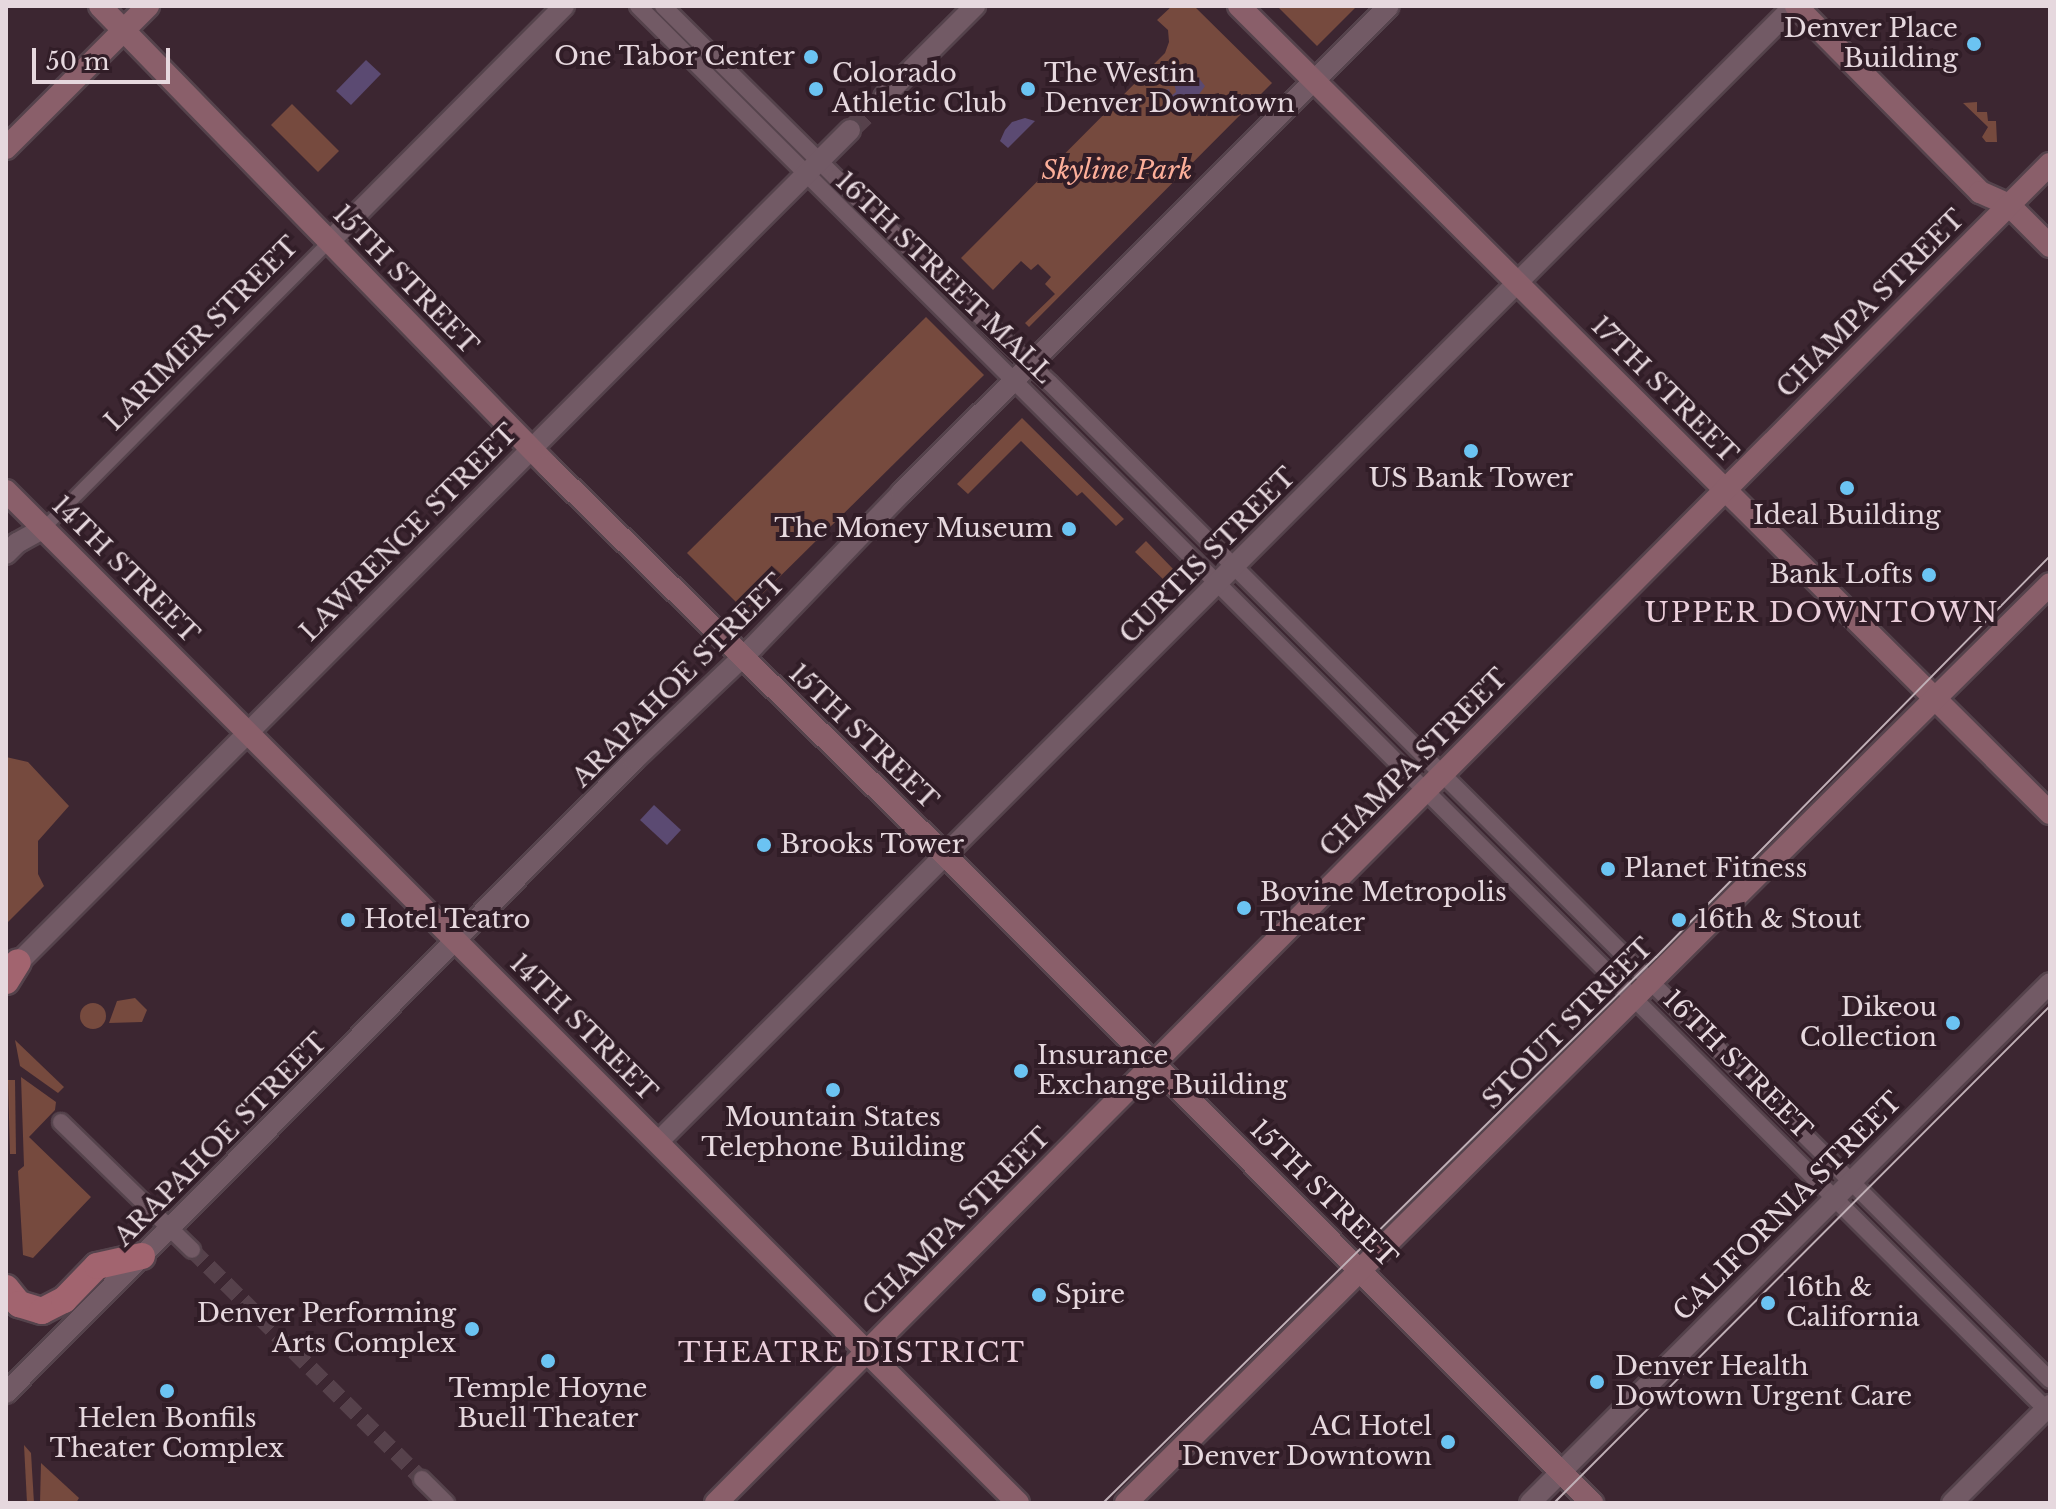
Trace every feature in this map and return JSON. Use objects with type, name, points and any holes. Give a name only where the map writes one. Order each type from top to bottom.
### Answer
[{"type":"main road","name":"15TH STREET","points":[[100,6],[530,448],[945,855],[1592,1503]]},
{"type":"main road","points":[[6,148],[148,6]]},
{"type":"main road","name":"17TH STREET","points":[[1239,6],[2050,813]]},
{"type":"main road","points":[[1795,6],[1980,192],[2009,205],[2050,246]]},
{"type":"main road","name":"CHAMPA STREET","points":[[716,1503],[2050,164]]},
{"type":"main road","name":"14TH STREET","points":[[6,491],[1018,1503]]},
{"type":"main road","name":"STOUT STREET","points":[[1126,1503],[2050,584]]},
{"type":"main road","points":[[6,1288],[19,1304],[42,1311],[64,1300],[97,1266],[142,1256]]},
{"type":"street","name":"LARIMER STREET","points":[[6,554],[17,543],[31,539],[44,528],[564,6]]},
{"type":"street","name":"16TH STREET MALL","points":[[638,6],[812,168],[1023,372],[1235,568]]},
{"type":"street","name":"16TH STREET MALL","points":[[663,6],[812,168]]},
{"type":"street","points":[[884,97],[975,6]]},
{"type":"street","name":"ARAPAHOE STREET","points":[[6,1393],[455,939],[742,659],[1389,6]]},
{"type":"street","name":"CURTIS STREET","points":[[658,1142],[1795,6]]},
{"type":"street","name":"LAWRENCE STREET","points":[[10,973],[247,730],[850,130]]},
{"type":"street","name":"16TH STREET MALL","points":[[1023,372],[1216,585]]},
{"type":"street","name":"16TH STREET","points":[[1235,568],[2050,1380]]},
{"type":"street","name":"16TH STREET","points":[[1216,585],[2049,1409]]},
{"type":"street","name":"CALIFORNIA STREET","points":[[1530,1503],[2050,983]]},
{"type":"street","points":[[61,1122],[192,1250]]},
{"type":"street","points":[[1952,1503],[2049,1409]]},
{"type":"street","points":[[422,1479],[446,1503]]},
{"type":"green space","name":"Skyline Park","points":[[1172,6],[1194,6],[1272,83],[1029,327],[1025,323],[1055,294],[1045,284],[1051,277],[1038,264],[1031,270],[1021,261],[993,290],[961,258],[1165,53],[1169,42],[1168,30],[1157,20]]},
{"type":"green space","points":[[1277,6],[1357,6],[1317,46]]},
{"type":"green space","points":[[1977,102],[1977,112],[1987,112],[1988,121],[1996,121],[1997,142],[1986,142],[1982,137],[1988,127],[1963,103]]},
{"type":"green space","points":[[292,104],[339,151],[318,172],[271,125]]},
{"type":"green space","points":[[926,317],[984,375],[745,611],[687,553]]},
{"type":"green space","points":[[1022,418],[1124,519],[1116,526],[1082,492],[1077,496],[1021,441],[968,494],[957,484]]},
{"type":"green space","points":[[1146,541],[1176,572],[1166,582],[1135,552]]},
{"type":"green space","points":[[6,757],[28,762],[69,806],[38,841],[38,874],[44,886],[6,924]]},
{"type":"green space","points":[[135,998],[147,1010],[142,1022],[109,1023],[117,1001]]},
{"type":"green space","points":[[93,1003],[102,1007],[106,1016],[102,1025],[93,1029],[84,1025],[80,1016],[84,1007]]},
{"type":"green space","points":[[15,1040],[64,1087],[58,1093],[20,1066]]},
{"type":"green space","points":[[21,1077],[56,1102],[55,1110],[29,1137],[91,1197],[33,1258],[23,1255],[18,1171],[24,1166]]},
{"type":"green space","points":[[8,1080],[15,1080],[16,1154],[10,1154]]},
{"type":"green space","points":[[24,1445],[31,1453],[34,1503],[27,1503]]},
{"type":"green space","points":[[41,1463],[79,1498],[76,1503],[40,1503]]},
{"type":"shaded area","points":[[366,60],[381,74],[351,105],[336,91]]},
{"type":"shaded area","points":[[1187,65],[1191,70],[1187,78],[1192,83],[1198,77],[1205,86],[1188,110],[1178,110],[1171,103],[1173,98],[1160,92],[1169,89],[1171,96],[1176,92],[1174,82],[1179,75],[1175,74]]},
{"type":"shaded area","points":[[1025,118],[1035,121],[1008,148],[1000,141],[1005,130],[1012,122]]},
{"type":"shaded area","points":[[654,805],[681,830],[667,845],[640,820]]},
{"type":"tunnel","points":[[850,130],[884,97]]},
{"type":"tunnel","points":[[192,1250],[422,1479]]},
{"type":"tram line","points":[[1103,1503],[1656,957],[2050,556]]},
{"type":"tram line","points":[[1554,1503],[2050,1006]]},
{"type":"place","name":"Denver Place Building","points":[[1974,44]]},
{"type":"place","name":"One Tabor Center","points":[[811,57]]},
{"type":"place","name":"Colorado Athletic Club","points":[[816,89]]},
{"type":"place","name":"The Westin Denver Downtown","points":[[1028,89]]},
{"type":"place","name":"US Bank Tower","points":[[1471,451]]},
{"type":"place","name":"Ideal Building","points":[[1847,488]]},
{"type":"place","name":"The Money Museum","points":[[1069,529]]},
{"type":"place","name":"Bank Lofts","points":[[1929,575]]},
{"type":"place","name":"Brooks Tower","points":[[764,845]]},
{"type":"place","name":"Planet Fitness","points":[[1608,869]]},
{"type":"place","name":"Bovine Metropolis Theater","points":[[1244,908]]},
{"type":"place","name":"Hotel Teatro","points":[[348,920]]},
{"type":"place","name":"16th & Stout","points":[[1679,920]]},
{"type":"place","name":"Dikeou Collection","points":[[1953,1023]]},
{"type":"place","name":"Insurance Exchange Building","points":[[1021,1071]]},
{"type":"place","name":"Mountain States Telephone Building","points":[[833,1090]]},
{"type":"place","name":"Spire","points":[[1039,1295]]},
{"type":"place","name":"16th & California","points":[[1768,1303]]},
{"type":"place","name":"Denver Performing Arts Complex","points":[[472,1329]]},
{"type":"place","name":"Temple Hoyne Buell Theater","points":[[548,1361]]},
{"type":"place","name":"Denver Health Dowtown Urgent Care","points":[[1597,1382]]},
{"type":"place","name":"Helen Bonfils Theater Complex","points":[[167,1391]]},
{"type":"place","name":"AC Hotel Denver Downtown","points":[[1448,1442]]},
{"type":"district","name":"UPPER DOWNTOWN","points":[[1822,613]]},
{"type":"district","name":"THEATRE DISTRICT","points":[[852,1353]]}]
